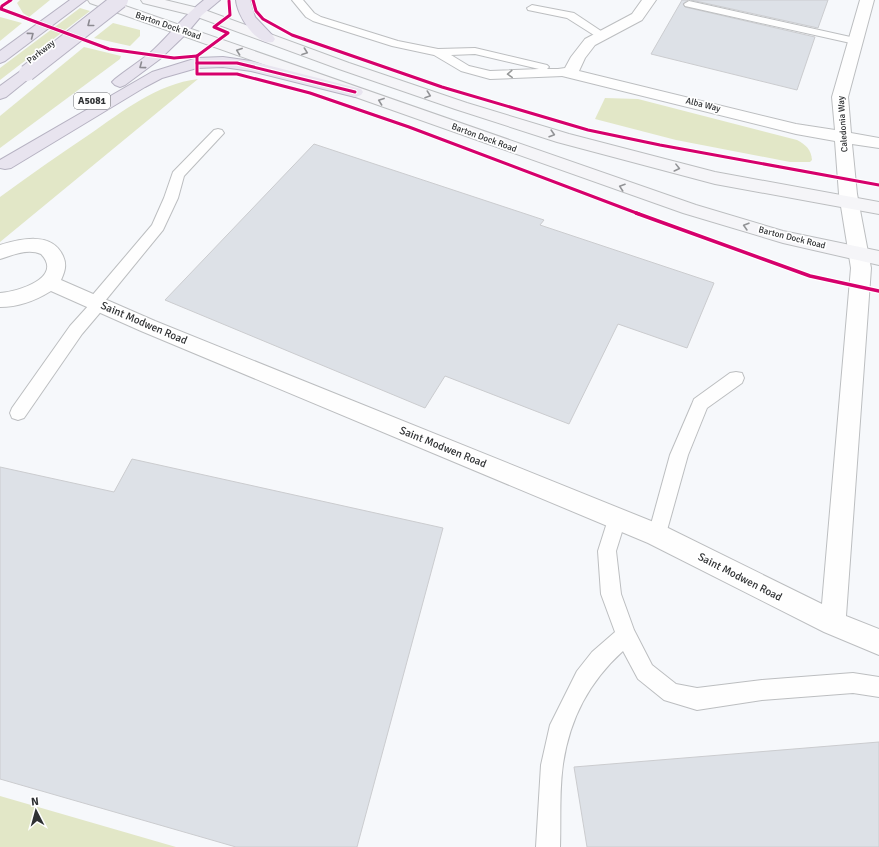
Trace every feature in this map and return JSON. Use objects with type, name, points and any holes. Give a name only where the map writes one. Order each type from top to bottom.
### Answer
[{"type":"highway","name":"Parkway","points":[[0,58],[79,0]]},
{"type":"highway","name":"Parkway","points":[[0,94],[120,0]]},
{"type":"highway","points":[[181,31],[197,12],[213,0]]},
{"type":"highway","points":[[243,0],[246,13],[253,25],[268,39]]},
{"type":"highway","name":"A5081","points":[[3,165],[142,66],[181,31]]},
{"type":"highway","name":"A5081","points":[[3,165],[140,84],[157,75],[184,66],[211,62],[237,64],[355,92]]},
{"type":"main road","name":"Barton Dock Road","points":[[95,0],[627,188],[714,217],[869,257]]},
{"type":"main road","name":"Barton Dock Road","points":[[148,0],[197,12],[268,39],[461,106],[563,138],[715,178],[879,208]]},
{"type":"street","points":[[567,73],[583,49],[590,42],[637,17],[649,0]]},
{"type":"street","name":"Caledonia Way","points":[[850,203],[840,97],[868,0]]},
{"type":"street","name":"Alba Way","points":[[567,73],[796,129],[879,143]]},
{"type":"street","points":[[833,623],[861,268],[869,257],[850,203]]},
{"type":"street","points":[[0,252],[23,245],[36,246],[46,249],[53,255],[56,263],[55,273],[39,290],[28,296],[14,300],[0,300]]},
{"type":"street","name":"Saint Modwen Road","points":[[48,282],[657,535],[833,623],[879,642]]},
{"type":"lane","points":[[297,0],[310,15],[325,22],[396,44],[438,52],[475,51],[567,73]]},
{"type":"lane","points":[[689,4],[855,42]]},
{"type":"lane","points":[[532,8],[570,15],[601,35]]},
{"type":"lane","points":[[438,52],[465,69],[490,75],[567,73]]},
{"type":"lane","points":[[18,413],[76,330],[158,227],[171,198],[178,176],[218,133]]},
{"type":"lane","points":[[657,535],[679,455],[700,404],[736,378]]},
{"type":"lane","points":[[617,519],[607,551],[611,594],[626,635],[645,672],[671,693],[697,698],[762,690],[853,683],[879,687]]},
{"type":"lane","points":[[548,847],[552,765],[561,725],[584,678],[599,659],[626,635]]},
{"type":"green space","points":[[20,0],[50,0],[29,17],[23,13],[17,3]]},
{"type":"green space","points":[[80,8],[90,11],[0,80],[0,68]]},
{"type":"green space","points":[[0,17],[22,23],[0,41]]},
{"type":"green space","points":[[113,23],[140,30],[140,36],[130,46],[94,38]]},
{"type":"green space","points":[[84,47],[121,56],[120,59],[0,148],[0,116]]},
{"type":"green space","points":[[198,79],[0,242],[0,197],[115,116],[141,100],[168,86]]},
{"type":"green space","points":[[605,98],[638,99],[797,140],[808,148],[812,160],[810,162],[790,162],[676,140],[595,119]]},
{"type":"green space","points":[[0,796],[176,847],[0,847]]},
{"type":"building","points":[[682,0],[688,0],[683,4],[685,7],[815,37],[797,90],[651,54]]},
{"type":"building","points":[[691,0],[828,0],[818,28]]},
{"type":"building","points":[[314,144],[544,220],[540,225],[714,283],[687,348],[618,324],[569,424],[445,376],[425,408],[165,300]]},
{"type":"building","points":[[132,459],[443,528],[357,847],[236,847],[0,779],[0,467],[114,492]]},
{"type":"building","points":[[879,742],[879,847],[587,847],[574,767]]},
{"type":"cycle path","points":[[11,0],[2,6],[1,9],[109,49],[174,58],[197,56],[197,74],[237,74],[310,93],[409,127],[716,243],[810,276],[879,291]]},
{"type":"cycle path","points":[[253,0],[256,11],[263,19],[292,35],[442,87],[588,130],[660,145],[879,185]]},
{"type":"cycle path","points":[[197,56],[228,33],[214,27],[230,15],[229,1]]},
{"type":"cycle path","points":[[197,63],[237,63],[355,92]]}]
